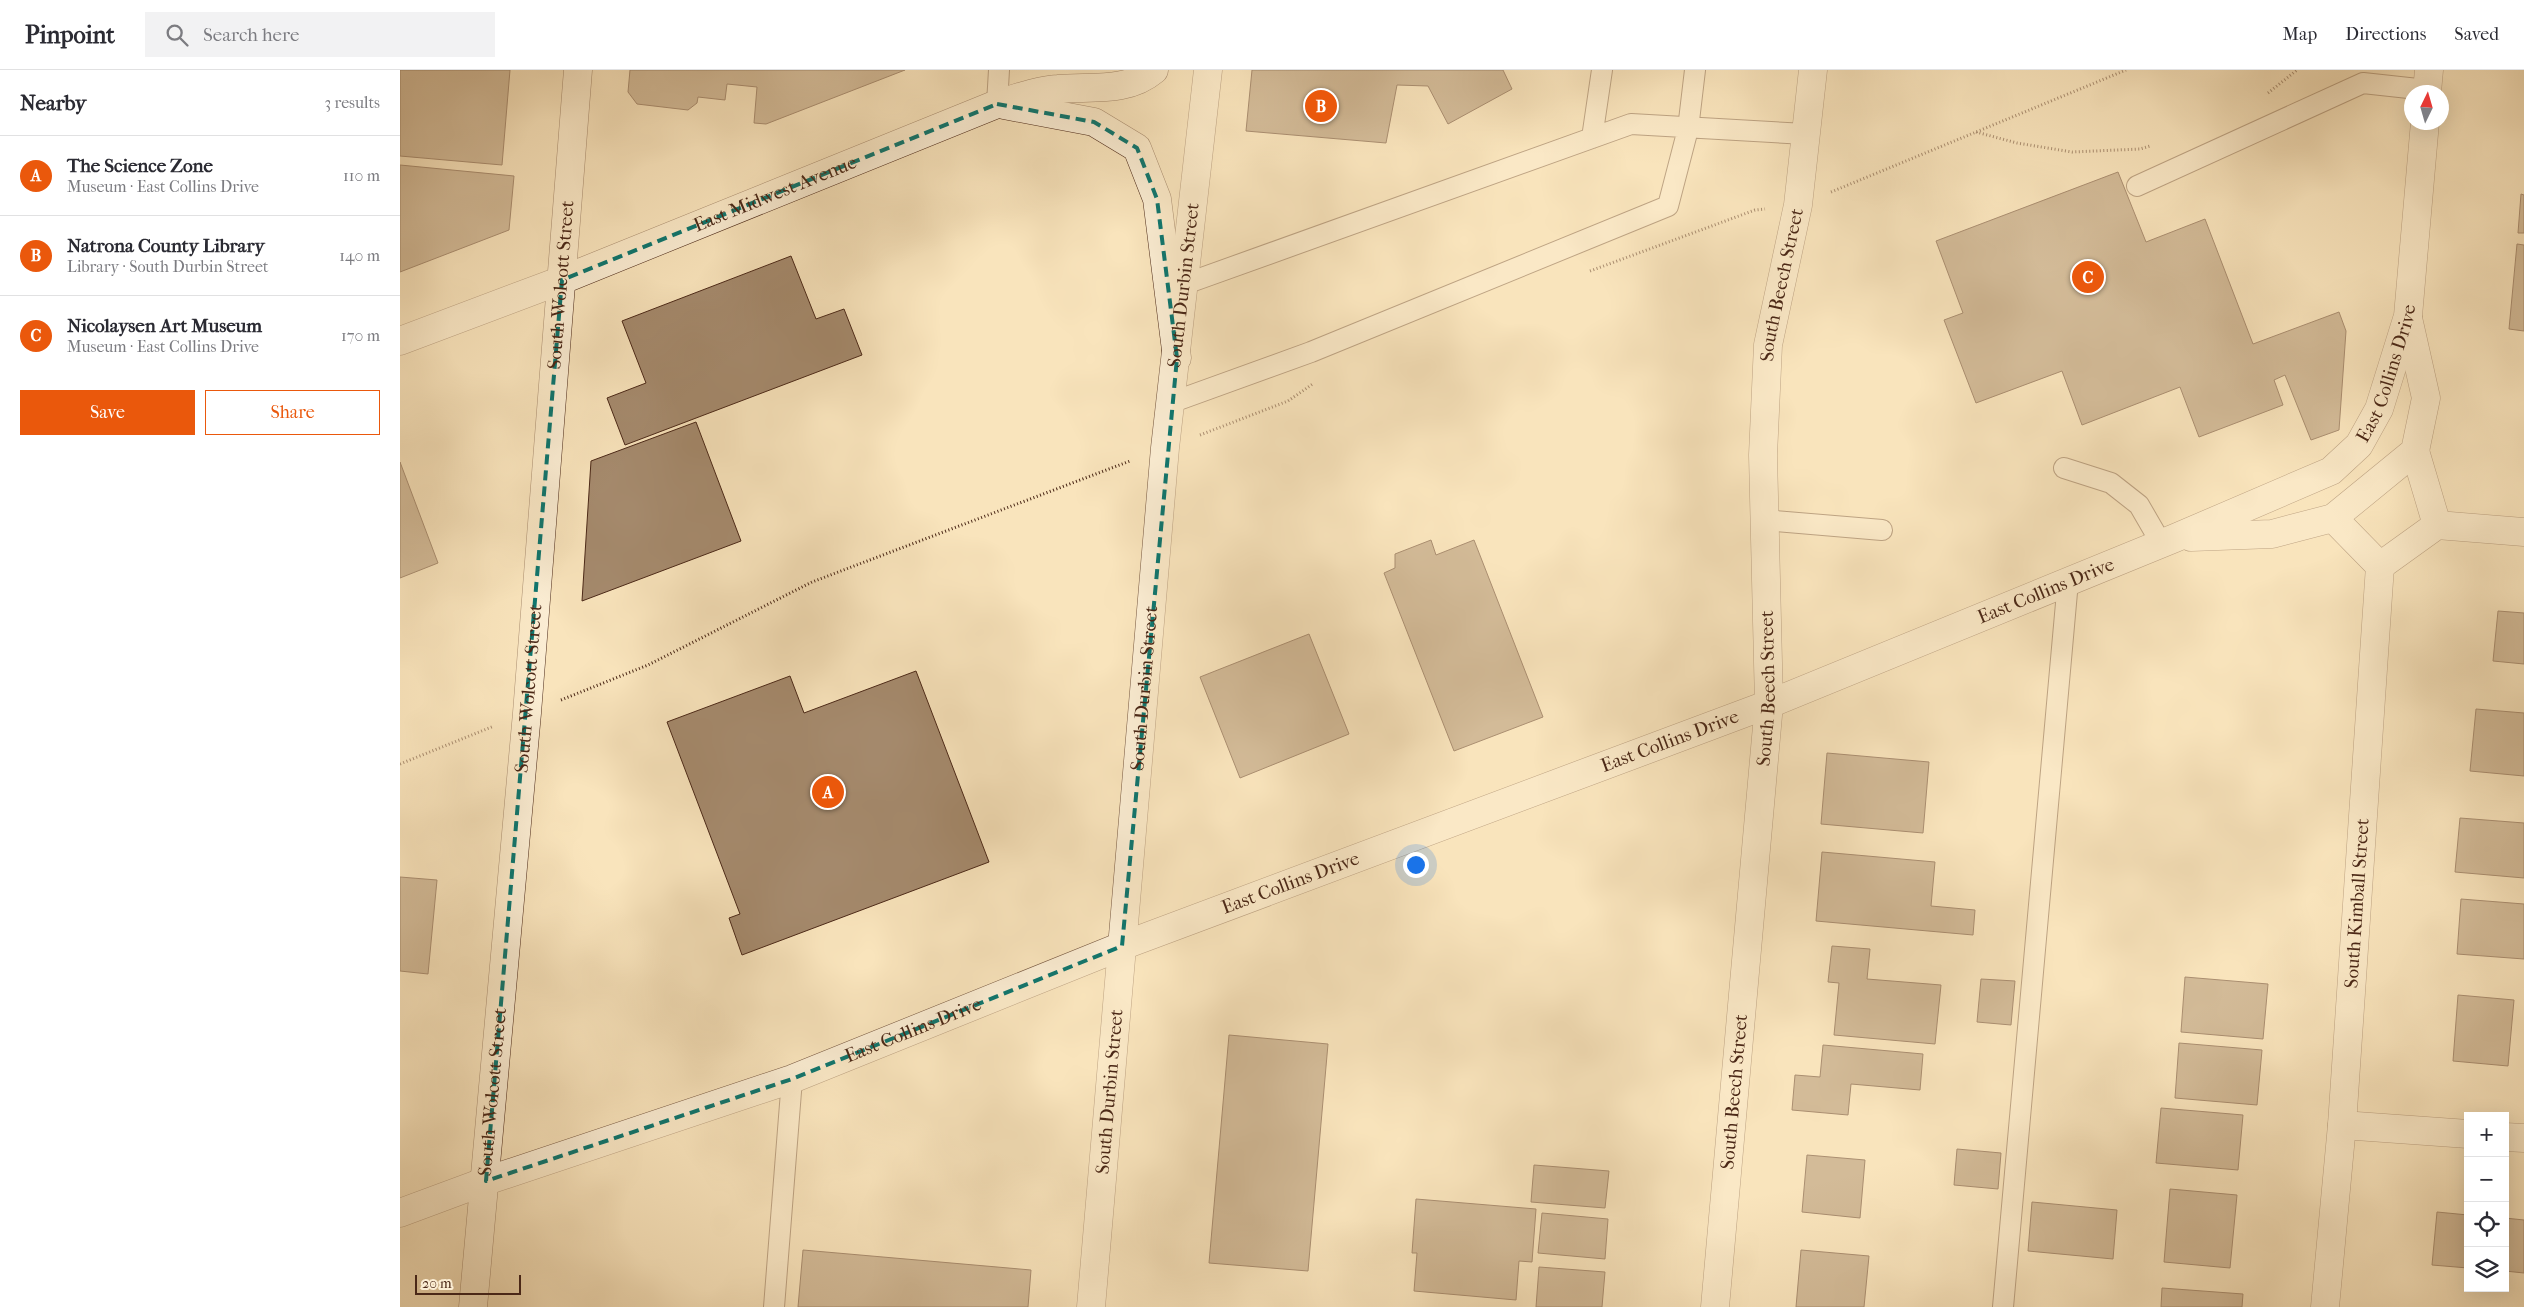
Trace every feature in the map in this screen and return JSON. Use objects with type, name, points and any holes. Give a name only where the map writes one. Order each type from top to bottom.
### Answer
[{"type":"street","name":"South Wolcott Street","points":[[474,1307],[527,714],[578,70]]},
{"type":"street","name":"East Midwest Avenue","points":[[400,341],[562,280],[998,104],[1056,89],[1127,85],[1147,76],[1154,70]]},
{"type":"street","name":"South Durbin Street","points":[[1091,1307],[1170,403],[1177,358],[1208,70]]},
{"type":"street","name":"South Beech Street","points":[[1715,1307],[1769,704],[1763,455],[1768,345],[1798,206],[1813,70]]},
{"type":"street","points":[[998,104],[1094,122],[1137,148],[1157,199],[1177,358]]},
{"type":"street","points":[[2408,316],[2424,130]]},
{"type":"street","name":"East Collins Drive","points":[[2168,541],[2272,534],[2333,518],[2416,451],[2426,398],[2408,316]]},
{"type":"street","name":"East Collins Drive","points":[[400,1213],[486,1180],[792,1079],[1122,946],[1769,704],[2168,541],[2331,471],[2359,445],[2379,409],[2408,316]]},
{"type":"street","points":[[2416,451],[2437,525]]},
{"type":"street","points":[[2333,518],[2380,566],[2437,525],[2524,532]]},
{"type":"street","name":"South Kimball Street","points":[[2326,1307],[2342,1126],[2380,566]]},
{"type":"street","points":[[2342,1126],[2464,1134]]},
{"type":"street","points":[[2509,1136],[2524,1138]]},
{"type":"lane","points":[[998,104],[999,70]]},
{"type":"lane","points":[[1592,138],[1602,70]]},
{"type":"lane","points":[[1170,403],[1311,352],[1668,206],[1688,129],[1695,70]]},
{"type":"lane","points":[[2137,186],[2363,83],[2428,84]]},
{"type":"lane","points":[[1185,284],[1631,124],[1688,129],[1806,134]]},
{"type":"lane","points":[[2064,468],[2111,483],[2139,505],[2168,541]]},
{"type":"lane","points":[[1764,520],[1882,530]]},
{"type":"lane","points":[[2003,1307],[2068,581]]},
{"type":"lane","points":[[774,1307],[792,1079]]},
{"type":"path","points":[[1586,273],[1755,210],[1798,206],[2126,70]]},
{"type":"path","points":[[2260,99],[2297,70]]},
{"type":"path","points":[[1976,132],[2017,143],[2072,152],[2140,149],[2157,144]]},
{"type":"path","points":[[400,764],[648,665],[812,582],[1089,475],[1166,448],[1288,401],[1319,380]]},
{"type":"highlighted area","points":[[997,104],[1094,122],[1137,148],[1157,199],[1177,358],[1122,946],[792,1079],[486,1181],[562,280]]},
{"type":"building","points":[[400,70],[510,70],[502,165],[400,156]]},
{"type":"building","points":[[630,70],[905,70],[766,124],[754,123],[757,87],[727,84],[725,100],[698,97],[697,103],[688,110],[637,104],[628,92]]},
{"type":"building","points":[[1252,70],[1503,70],[1512,89],[1448,124],[1428,86],[1397,85],[1386,143],[1246,131]]},
{"type":"building","points":[[400,165],[514,176],[509,230],[400,272]]},
{"type":"building","points":[[2118,172],[2146,242],[2205,219],[2253,344],[2339,312],[2346,331],[2339,430],[2311,440],[2285,375],[2274,380],[2283,405],[2199,437],[2180,387],[2082,425],[2062,371],[1976,403],[1944,320],[1963,313],[1936,241]]},
{"type":"building","points":[[2521,194],[2524,195],[2524,233],[2518,233]]},
{"type":"building","points":[[2517,244],[2524,245],[2524,331],[2509,329]]},
{"type":"building","points":[[791,256],[816,319],[844,309],[862,355],[625,445],[607,398],[646,383],[622,321]]},
{"type":"building","points":[[696,422],[741,541],[582,601],[591,461]]},
{"type":"building","points":[[400,462],[438,563],[400,578]]},
{"type":"building","points":[[1431,540],[1436,555],[1474,540],[1543,717],[1454,751],[1384,573],[1395,568],[1395,554]]},
{"type":"building","points":[[2498,611],[2524,613],[2524,664],[2493,661]]},
{"type":"building","points":[[1309,634],[1349,734],[1240,778],[1200,677]]},
{"type":"building","points":[[916,671],[989,862],[742,955],[729,918],[740,914],[667,722],[790,676],[804,713]]},
{"type":"building","points":[[2476,709],[2524,713],[2524,776],[2470,771]]},
{"type":"building","points":[[1827,753],[1929,762],[1923,833],[1821,824]]},
{"type":"building","points":[[2460,818],[2524,823],[2524,878],[2455,872]]},
{"type":"building","points":[[1822,852],[1935,862],[1931,906],[1975,910],[1973,935],[1816,921]]},
{"type":"building","points":[[400,877],[437,880],[428,974],[400,971]]},
{"type":"building","points":[[2461,899],[2524,904],[2524,959],[2457,954]]},
{"type":"building","points":[[1832,946],[1870,949],[1867,979],[1941,985],[1935,1044],[1834,1035],[1839,983],[1828,982]]},
{"type":"building","points":[[2185,977],[2268,984],[2263,1039],[2181,1032]]},
{"type":"building","points":[[1981,979],[2015,981],[2011,1025],[1977,1022]]},
{"type":"building","points":[[2458,995],[2514,1000],[2508,1066],[2453,1061]]},
{"type":"building","points":[[1229,1035],[1328,1044],[1308,1271],[1209,1263]]},
{"type":"building","points":[[2179,1043],[2262,1050],[2257,1105],[2175,1098]]},
{"type":"building","points":[[1823,1045],[1923,1054],[1920,1090],[1851,1084],[1848,1115],[1792,1110],[1795,1075],[1820,1077]]},
{"type":"building","points":[[2161,1108],[2243,1115],[2238,1170],[2156,1163]]},
{"type":"building","points":[[1957,1149],[2001,1153],[1998,1189],[1954,1185]]},
{"type":"building","points":[[1807,1155],[1865,1160],[1860,1218],[1802,1212]]},
{"type":"building","points":[[1534,1165],[1609,1171],[1605,1208],[1531,1202]]},
{"type":"building","points":[[2170,1189],[2237,1195],[2230,1268],[2164,1262]]},
{"type":"building","points":[[1416,1199],[1536,1209],[1532,1262],[1519,1261],[1516,1300],[1414,1291],[1417,1253],[1412,1253]]},
{"type":"building","points":[[2032,1202],[2117,1210],[2113,1259],[2028,1251]]},
{"type":"building","points":[[2437,1212],[2464,1215],[2464,1268],[2432,1265]]},
{"type":"building","points":[[1542,1213],[1608,1219],[1605,1259],[1538,1253]]},
{"type":"building","points":[[2509,1218],[2524,1220],[2524,1273],[2509,1271]]},
{"type":"building","points":[[803,1250],[1031,1270],[1028,1307],[798,1307]]},
{"type":"building","points":[[1801,1250],[1869,1256],[1864,1307],[1796,1307]]},
{"type":"building","points":[[1539,1267],[1605,1272],[1602,1307],[1536,1307]]},
{"type":"building","points":[[2162,1288],[2243,1294],[2242,1307],[2161,1307]]},
{"type":"place","name":"Natrona County Library","points":[[1321,106]]},
{"type":"place","name":"Nicolaysen Art Museum","points":[[2088,277]]},
{"type":"place","name":"The Science Zone","points":[[828,792]]}]
